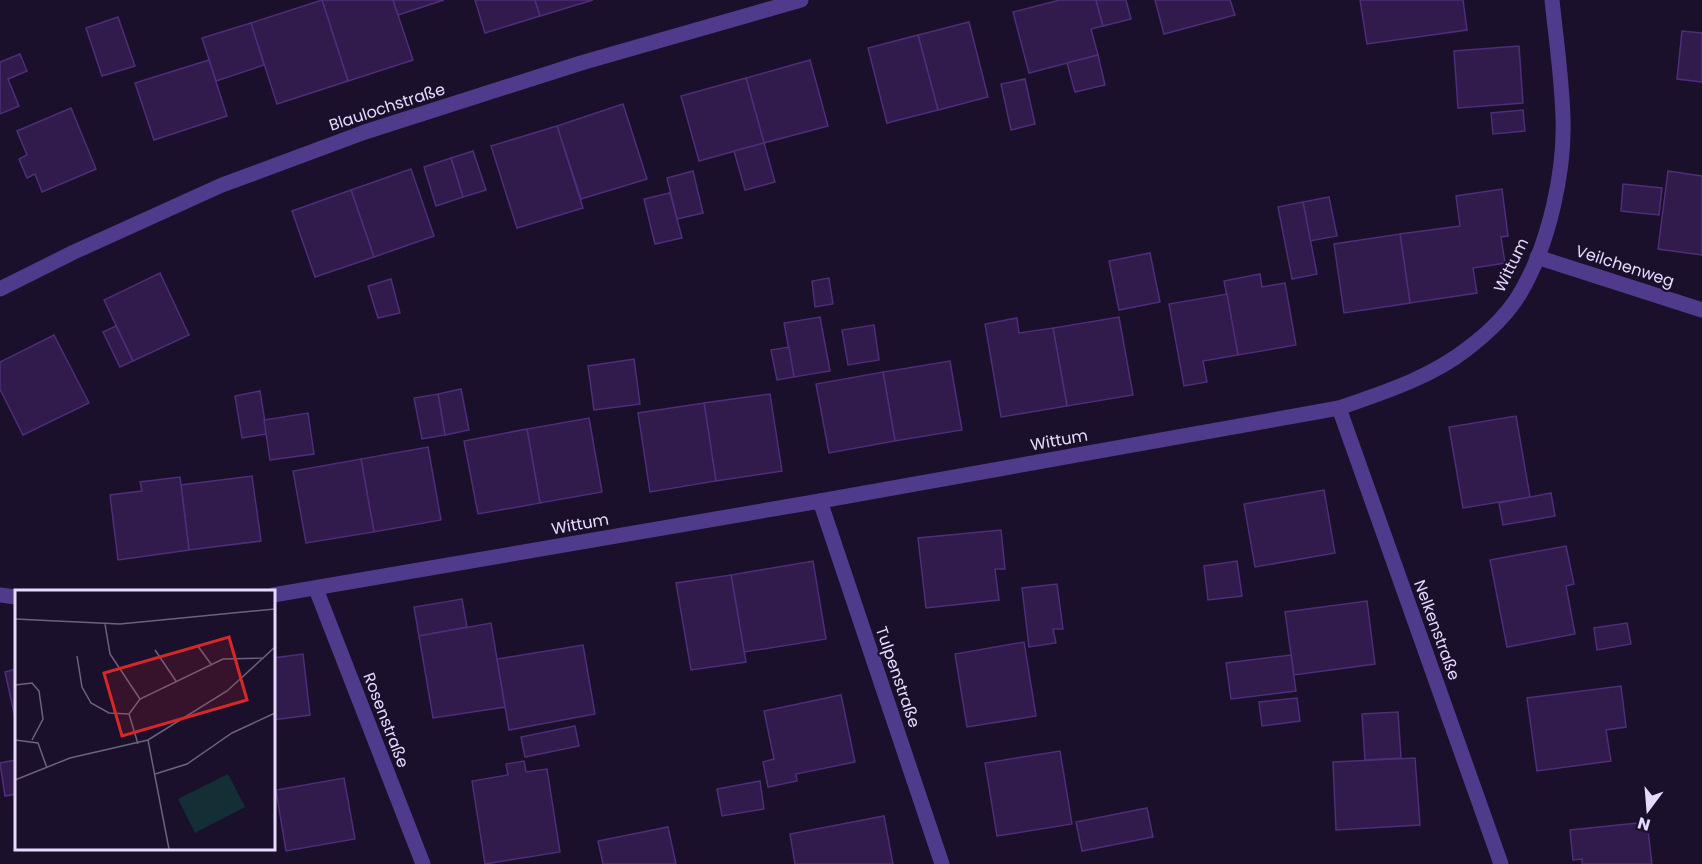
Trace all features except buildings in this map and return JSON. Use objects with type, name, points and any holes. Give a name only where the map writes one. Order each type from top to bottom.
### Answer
[{"type":"street","name":"Blaulochstraße","points":[[0,289],[74,252],[222,185],[365,132],[581,63],[801,0]]},
{"type":"street","name":"Wittum","points":[[274,595],[820,501],[1339,408],[1394,388],[1435,369],[1465,351],[1498,322],[1522,291],[1537,257],[1550,218],[1560,168],[1563,120],[1552,0]]},
{"type":"street","name":"Veilchenweg","points":[[1537,257],[1702,310]]},
{"type":"street","name":"Nelkenstraße","points":[[1339,408],[1501,864]]},
{"type":"street","name":"Tulpenstraße","points":[[820,501],[942,864]]},
{"type":"street","name":"Rosenstraße","points":[[316,589],[423,864]]},
{"type":"street","points":[[0,595],[15,597]]}]
